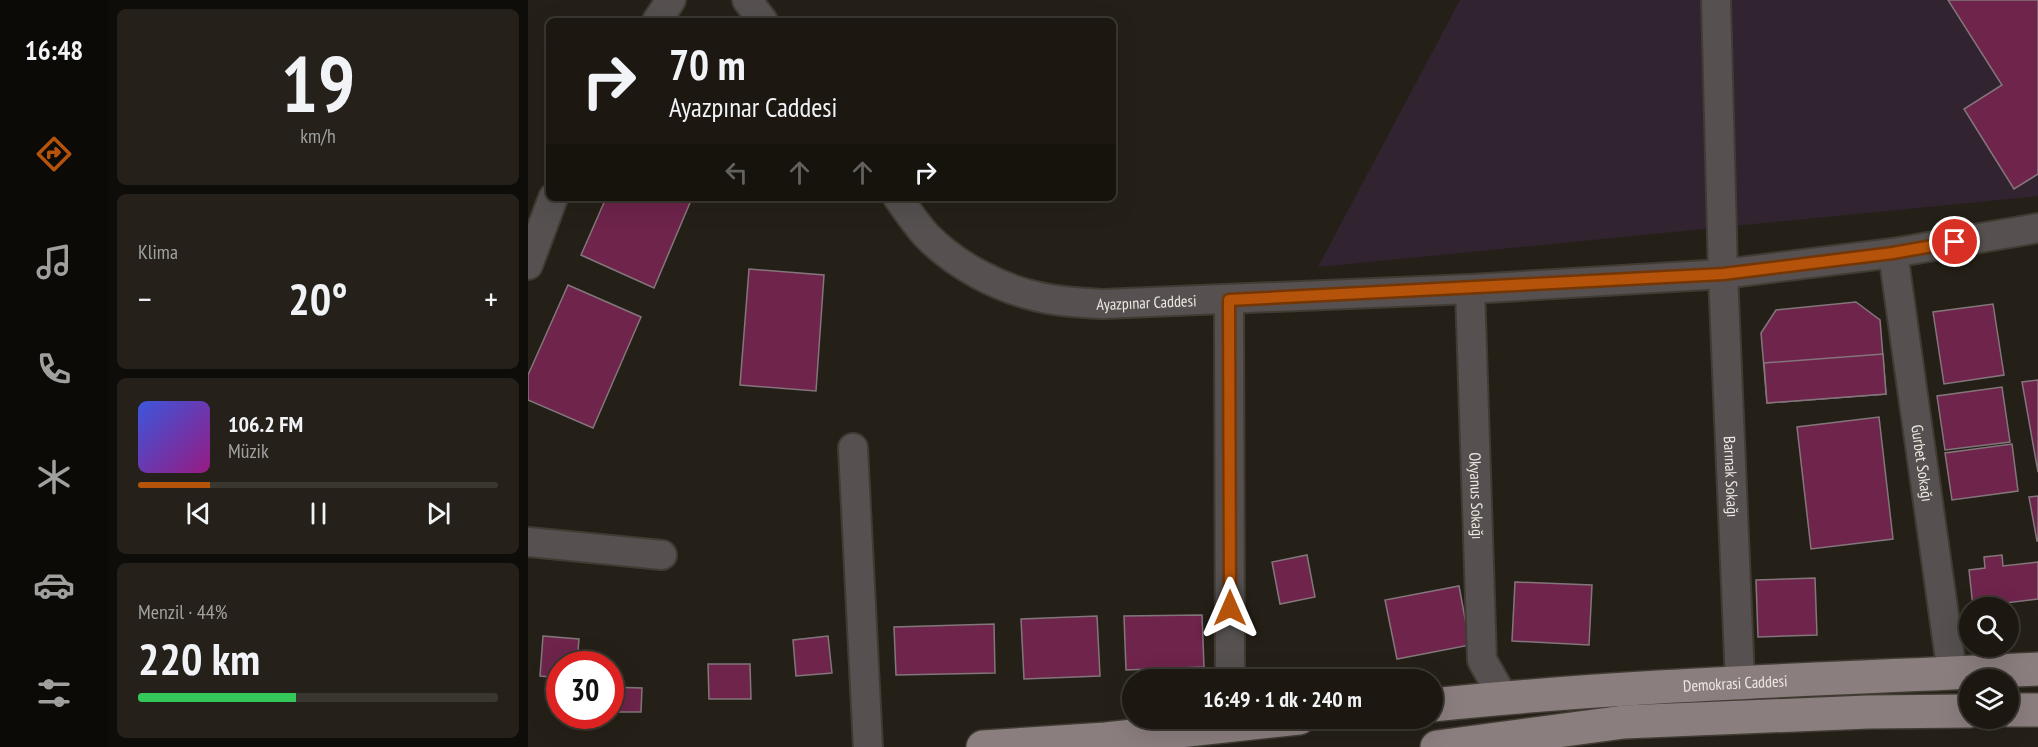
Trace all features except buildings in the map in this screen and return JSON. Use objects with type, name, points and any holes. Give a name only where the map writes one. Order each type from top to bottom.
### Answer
[{"type":"main road","name":"Demokrasi Caddesi","points":[[1443,704],[1503,697],[1740,681],[2038,669]]},
{"type":"main road","points":[[2019,710],[2038,710]]},
{"type":"main road","points":[[1437,747],[1624,723],[1869,712],[1959,711]]},
{"type":"main road","points":[[983,747],[1106,739],[1179,729]]},
{"type":"street","points":[[659,18],[671,0]]},
{"type":"street","points":[[747,0],[760,18]]},
{"type":"street","name":"Barınak Sokağı","points":[[1716,0],[1723,274],[1740,681]]},
{"type":"street","points":[[528,265],[552,201]]},
{"type":"street","name":"Ayazpınar Caddesi","points":[[900,201],[926,234],[951,257],[978,273],[1008,287],[1038,297],[1103,304],[1470,289],[1723,274],[1893,253],[2038,228]]},
{"type":"street","name":"Gurbet Sokağı","points":[[1893,253],[1952,673]]},
{"type":"street","name":"Okyanus Sokağı","points":[[1470,289],[1482,660],[1503,697]]},
{"type":"street","points":[[1229,300],[1230,669]]},
{"type":"street","points":[[853,448],[868,747]]},
{"type":"street","points":[[528,543],[662,555]]},
{"type":"shaded area","points":[[1460,0],[2038,0],[2038,196],[1318,267]]},
{"type":"route","points":[[1230,608],[1229,300],[1723,274],[1893,253],[1955,242]]}]
